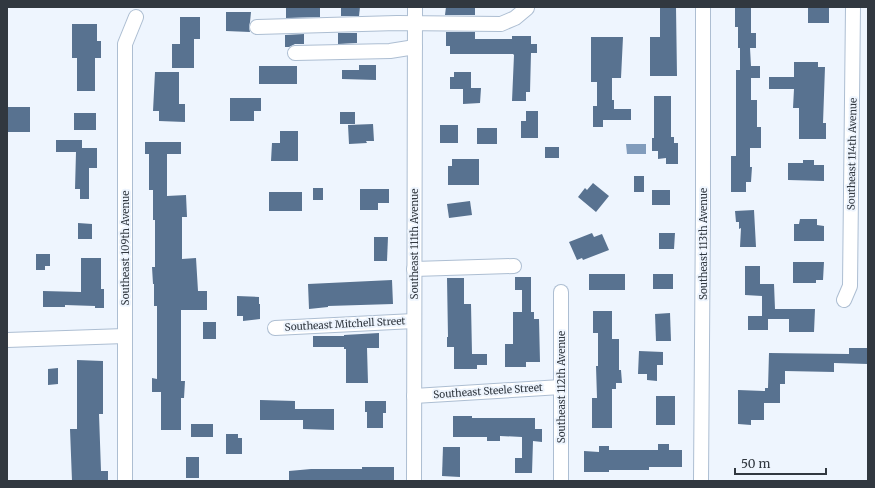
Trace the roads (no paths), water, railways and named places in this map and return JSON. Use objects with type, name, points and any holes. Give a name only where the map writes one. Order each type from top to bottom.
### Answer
[{"type":"street","name":"Southeast 111th Avenue","points":[[414,481],[415,7]]},
{"type":"street","name":"Southeast 113th Avenue","points":[[701,481],[703,211],[702,7]]},
{"type":"street","name":"Southeast 114th Avenue","points":[[844,300],[850,286],[853,7]]},
{"type":"street","points":[[257,27],[415,23],[501,24],[515,18],[527,8]]},
{"type":"street","name":"Southeast 109th Avenue","points":[[125,481],[125,44],[136,17]]},
{"type":"street","points":[[295,54],[390,51],[415,47]]},
{"type":"street","points":[[414,269],[514,266]]},
{"type":"street","name":"Southeast 112th Avenue","points":[[561,292],[561,481]]},
{"type":"street","name":"Southeast Mitchell Street","points":[[275,328],[414,321]]},
{"type":"street","points":[[7,340],[125,336]]},
{"type":"street","name":"Southeast Steele Street","points":[[414,396],[561,387]]},
{"type":"water","points":[[626,144],[646,144],[646,154],[627,154]]}]
